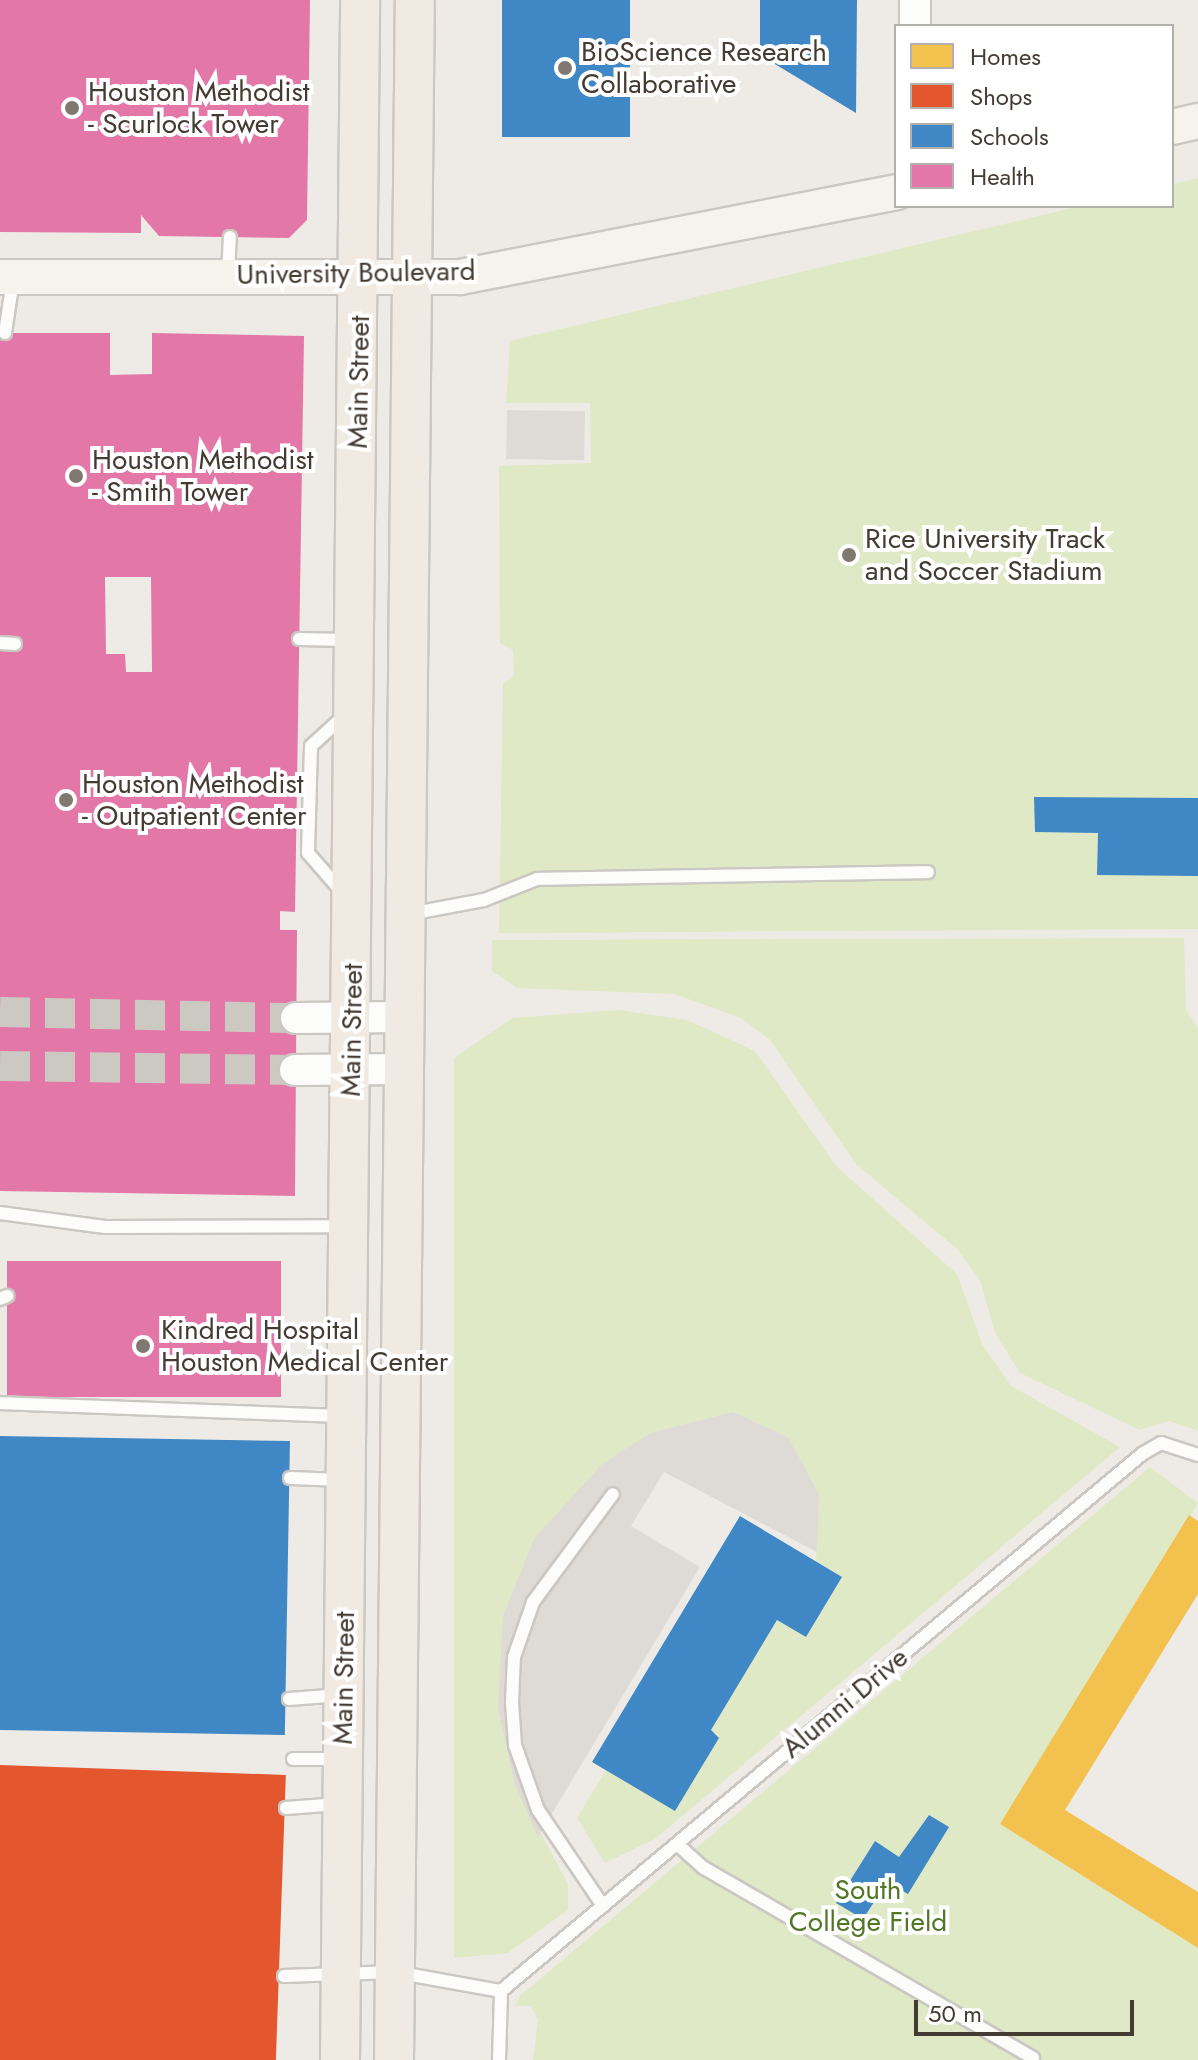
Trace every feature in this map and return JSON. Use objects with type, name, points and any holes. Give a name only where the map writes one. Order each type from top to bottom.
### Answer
[{"type":"main road","name":"Main Street","points":[[340,2060],[360,275],[360,0]]},
{"type":"main road","name":"Main Street","points":[[394,2060],[415,0]]},
{"type":"main road","points":[[1174,127],[1198,121]]},
{"type":"main road","name":"University Boulevard","points":[[7,277],[460,277],[894,192]]},
{"type":"street","points":[[915,0],[915,24]]},
{"type":"street","points":[[296,1018],[405,1017]]},
{"type":"street","points":[[295,1070],[404,1069]]},
{"type":"lane","points":[[228,275],[230,237]]},
{"type":"lane","points":[[5,333],[7,277]]},
{"type":"lane","points":[[299,639],[356,640]]},
{"type":"lane","points":[[0,643],[15,644]]},
{"type":"lane","points":[[405,913],[484,900],[537,879],[928,872]]},
{"type":"lane","points":[[0,1213],[105,1227],[349,1226]]},
{"type":"lane","points":[[0,1403],[348,1416]]},
{"type":"lane","name":"Alumni Drive","points":[[501,1991],[1142,1454],[1161,1443],[1198,1455]]},
{"type":"lane","points":[[290,1478],[347,1480]]},
{"type":"lane","points":[[603,1906],[538,1810],[515,1745],[512,1702],[514,1657],[533,1602],[613,1494]]},
{"type":"lane","points":[[289,1699],[344,1695]]},
{"type":"lane","points":[[293,1759],[344,1759]]},
{"type":"lane","points":[[286,1808],[343,1804]]},
{"type":"lane","points":[[677,1844],[704,1868],[1033,2058]]},
{"type":"lane","points":[[284,1976],[395,1972],[501,1991],[499,2060]]},
{"type":"green space","name":"Rice University Track and Soccer Stadium","points":[[1198,178],[1198,929],[499,933],[503,683],[514,675],[513,650],[500,643],[499,466],[591,463],[590,403],[506,403],[510,341],[1072,208],[1174,208],[1174,184]]},
{"type":"green space","points":[[1184,938],[1186,1010],[1198,1028],[1198,1431],[1169,1421],[1140,1430],[1020,1373],[995,1333],[980,1280],[957,1249],[856,1164],[770,1040],[741,1018],[674,994],[517,988],[492,971],[492,940]]},
{"type":"green space","points":[[619,1010],[687,1020],[755,1051],[836,1166],[957,1274],[982,1344],[1011,1386],[1120,1447],[655,1839],[605,1863],[577,1818],[606,1770],[718,1739],[711,1730],[777,1620],[806,1637],[842,1577],[816,1561],[819,1494],[788,1437],[733,1412],[650,1433],[515,1785],[568,1884],[568,1910],[508,1953],[454,1958],[454,1058],[512,1018]]},
{"type":"green space","name":"South College Field","points":[[1150,1467],[1198,1503],[1000,1824],[1198,1948],[1198,2060],[533,2060],[538,2020],[531,2006],[515,2006],[521,1995]]},
{"type":"shaded area","points":[[507,410],[585,411],[584,460],[506,459]]},
{"type":"shaded area","points":[[733,1412],[788,1437],[819,1494],[817,1552],[664,1472],[631,1526],[700,1567],[538,1837],[515,1785],[498,1709],[503,1616],[534,1539],[602,1464],[650,1433]]},
{"type":"building: Homes","points":[[1189,1515],[1198,1521],[1198,1594],[1065,1810],[1198,1892],[1198,1948],[1000,1824]]},
{"type":"building: Shops","points":[[0,1765],[286,1775],[276,2060],[0,2060]]},
{"type":"building: Schools","name":"BioScience Research Collaborative","points":[[502,0],[630,0],[630,137],[502,137]]},
{"type":"building: Schools","name":"BioScience Research Collaborative","points":[[760,0],[857,0],[856,113],[760,55]]},
{"type":"building: Schools","points":[[1034,797],[1198,798],[1198,876],[1097,875],[1098,833],[1035,832]]},
{"type":"building: Schools","points":[[0,1436],[290,1441],[285,1735],[0,1730]]},
{"type":"building: Schools","points":[[740,1516],[842,1577],[806,1637],[777,1620],[711,1730],[719,1738],[675,1811],[592,1762]]},
{"type":"building: Schools","points":[[929,1815],[949,1827],[908,1894],[887,1882],[863,1919],[836,1903],[875,1841],[899,1857]]},
{"type":"building: Health","points":[[0,0],[310,0],[307,220],[289,238],[159,236],[141,215],[141,233],[0,232]]},
{"type":"building: Health","points":[[0,333],[110,333],[110,375],[152,374],[152,333],[304,336],[295,912],[280,911],[280,930],[297,930],[295,1196],[0,1191]],"holes":[[[105,577],[151,577],[152,672],[126,672],[125,654],[106,654]]]},
{"type":"building: Health","name":"Kindred Hospital Houston Medical Center","points":[[7,1261],[281,1261],[281,1397],[7,1397]]},
{"type":"tunnel","points":[[0,1012],[296,1018]]},
{"type":"tunnel","points":[[0,1066],[295,1070]]},
{"type":"place","name":"BioScience Research Collaborative","points":[[565,68]]},
{"type":"place","name":"Houston Methodist - Scurlock Tower","points":[[72,108]]},
{"type":"place","name":"Houston Methodist - Smith Tower","points":[[76,476]]},
{"type":"place","name":"Rice University Track and Soccer Stadium","points":[[849,555]]},
{"type":"place","name":"Houston Methodist - Outpatient Center","points":[[66,800]]},
{"type":"place","name":"Kindred Hospital Houston Medical Center","points":[[143,1346]]}]
